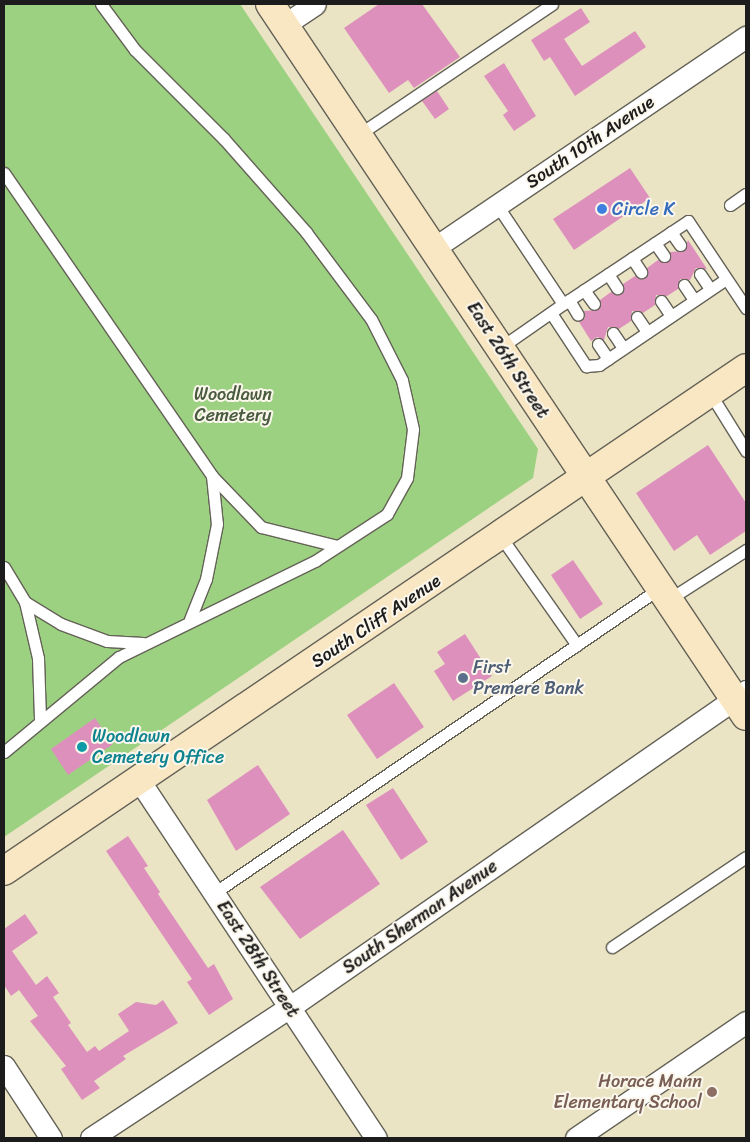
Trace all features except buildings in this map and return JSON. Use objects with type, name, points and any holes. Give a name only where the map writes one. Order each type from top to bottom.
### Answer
[{"type":"main road","name":"East 26th Street","points":[[277,14],[664,594],[742,702]]},
{"type":"main road","name":"South Cliff Avenue","points":[[4,871],[501,537],[746,368]]},
{"type":"street","points":[[277,14],[315,4]]},
{"type":"street","name":"South 10th Avenue","points":[[434,248],[746,36]]},
{"type":"street","name":"South Sherman Avenue","points":[[91,1138],[290,1007],[742,702]]},
{"type":"street","name":"East 28th Street","points":[[139,780],[376,1138]]},
{"type":"street","points":[[576,1138],[745,1027]]},
{"type":"street","points":[[4,1066],[51,1138]]},
{"type":"lane","points":[[4,752],[40,718],[119,657],[190,619],[337,546],[387,514],[407,478],[413,430],[402,380],[371,319],[306,232],[224,139],[135,50],[101,4]]},
{"type":"lane","points":[[358,135],[552,4]]},
{"type":"lane","points":[[4,174],[212,476],[261,527],[337,546]]},
{"type":"lane","points":[[730,205],[746,194]]},
{"type":"lane","points":[[497,205],[566,302],[578,315]]},
{"type":"lane","points":[[500,349],[551,312],[688,221],[746,308]]},
{"type":"lane","points":[[671,232],[680,245]]},
{"type":"lane","points":[[655,243],[664,256]]},
{"type":"lane","points":[[632,258],[641,272]]},
{"type":"lane","points":[[608,274],[617,288]]},
{"type":"lane","points":[[700,274],[710,289]]},
{"type":"lane","points":[[551,312],[586,366],[608,359],[726,278]]},
{"type":"lane","points":[[684,285],[694,300]]},
{"type":"lane","points":[[584,290],[594,304]]},
{"type":"lane","points":[[660,301],[671,316]]},
{"type":"lane","points":[[637,317],[647,332]]},
{"type":"lane","points":[[613,333],[623,348]]},
{"type":"lane","points":[[598,344],[608,359]]},
{"type":"lane","points":[[710,393],[746,451]]},
{"type":"lane","points":[[190,619],[206,579],[217,524],[212,476]]},
{"type":"lane","points":[[501,537],[577,645]]},
{"type":"lane","points":[[214,893],[577,645],[664,594],[746,550]]},
{"type":"lane","points":[[4,567],[25,602],[38,658],[40,718]]},
{"type":"lane","points":[[25,602],[61,624],[107,641],[145,643]]},
{"type":"lane","points":[[612,947],[746,857]]},
{"type":"green space","name":"Woodlawn Cemetery","points":[[4,4],[240,4],[538,449],[533,478],[4,837]]},
{"type":"place","name":"Circle K","points":[[602,209]]},
{"type":"place","name":"First Premere Bank","points":[[463,678]]},
{"type":"place","name":"Woodlawn Cemetery Office","points":[[82,747]]},
{"type":"place","name":"Horace Mann Elementary School","points":[[712,1092]]}]
